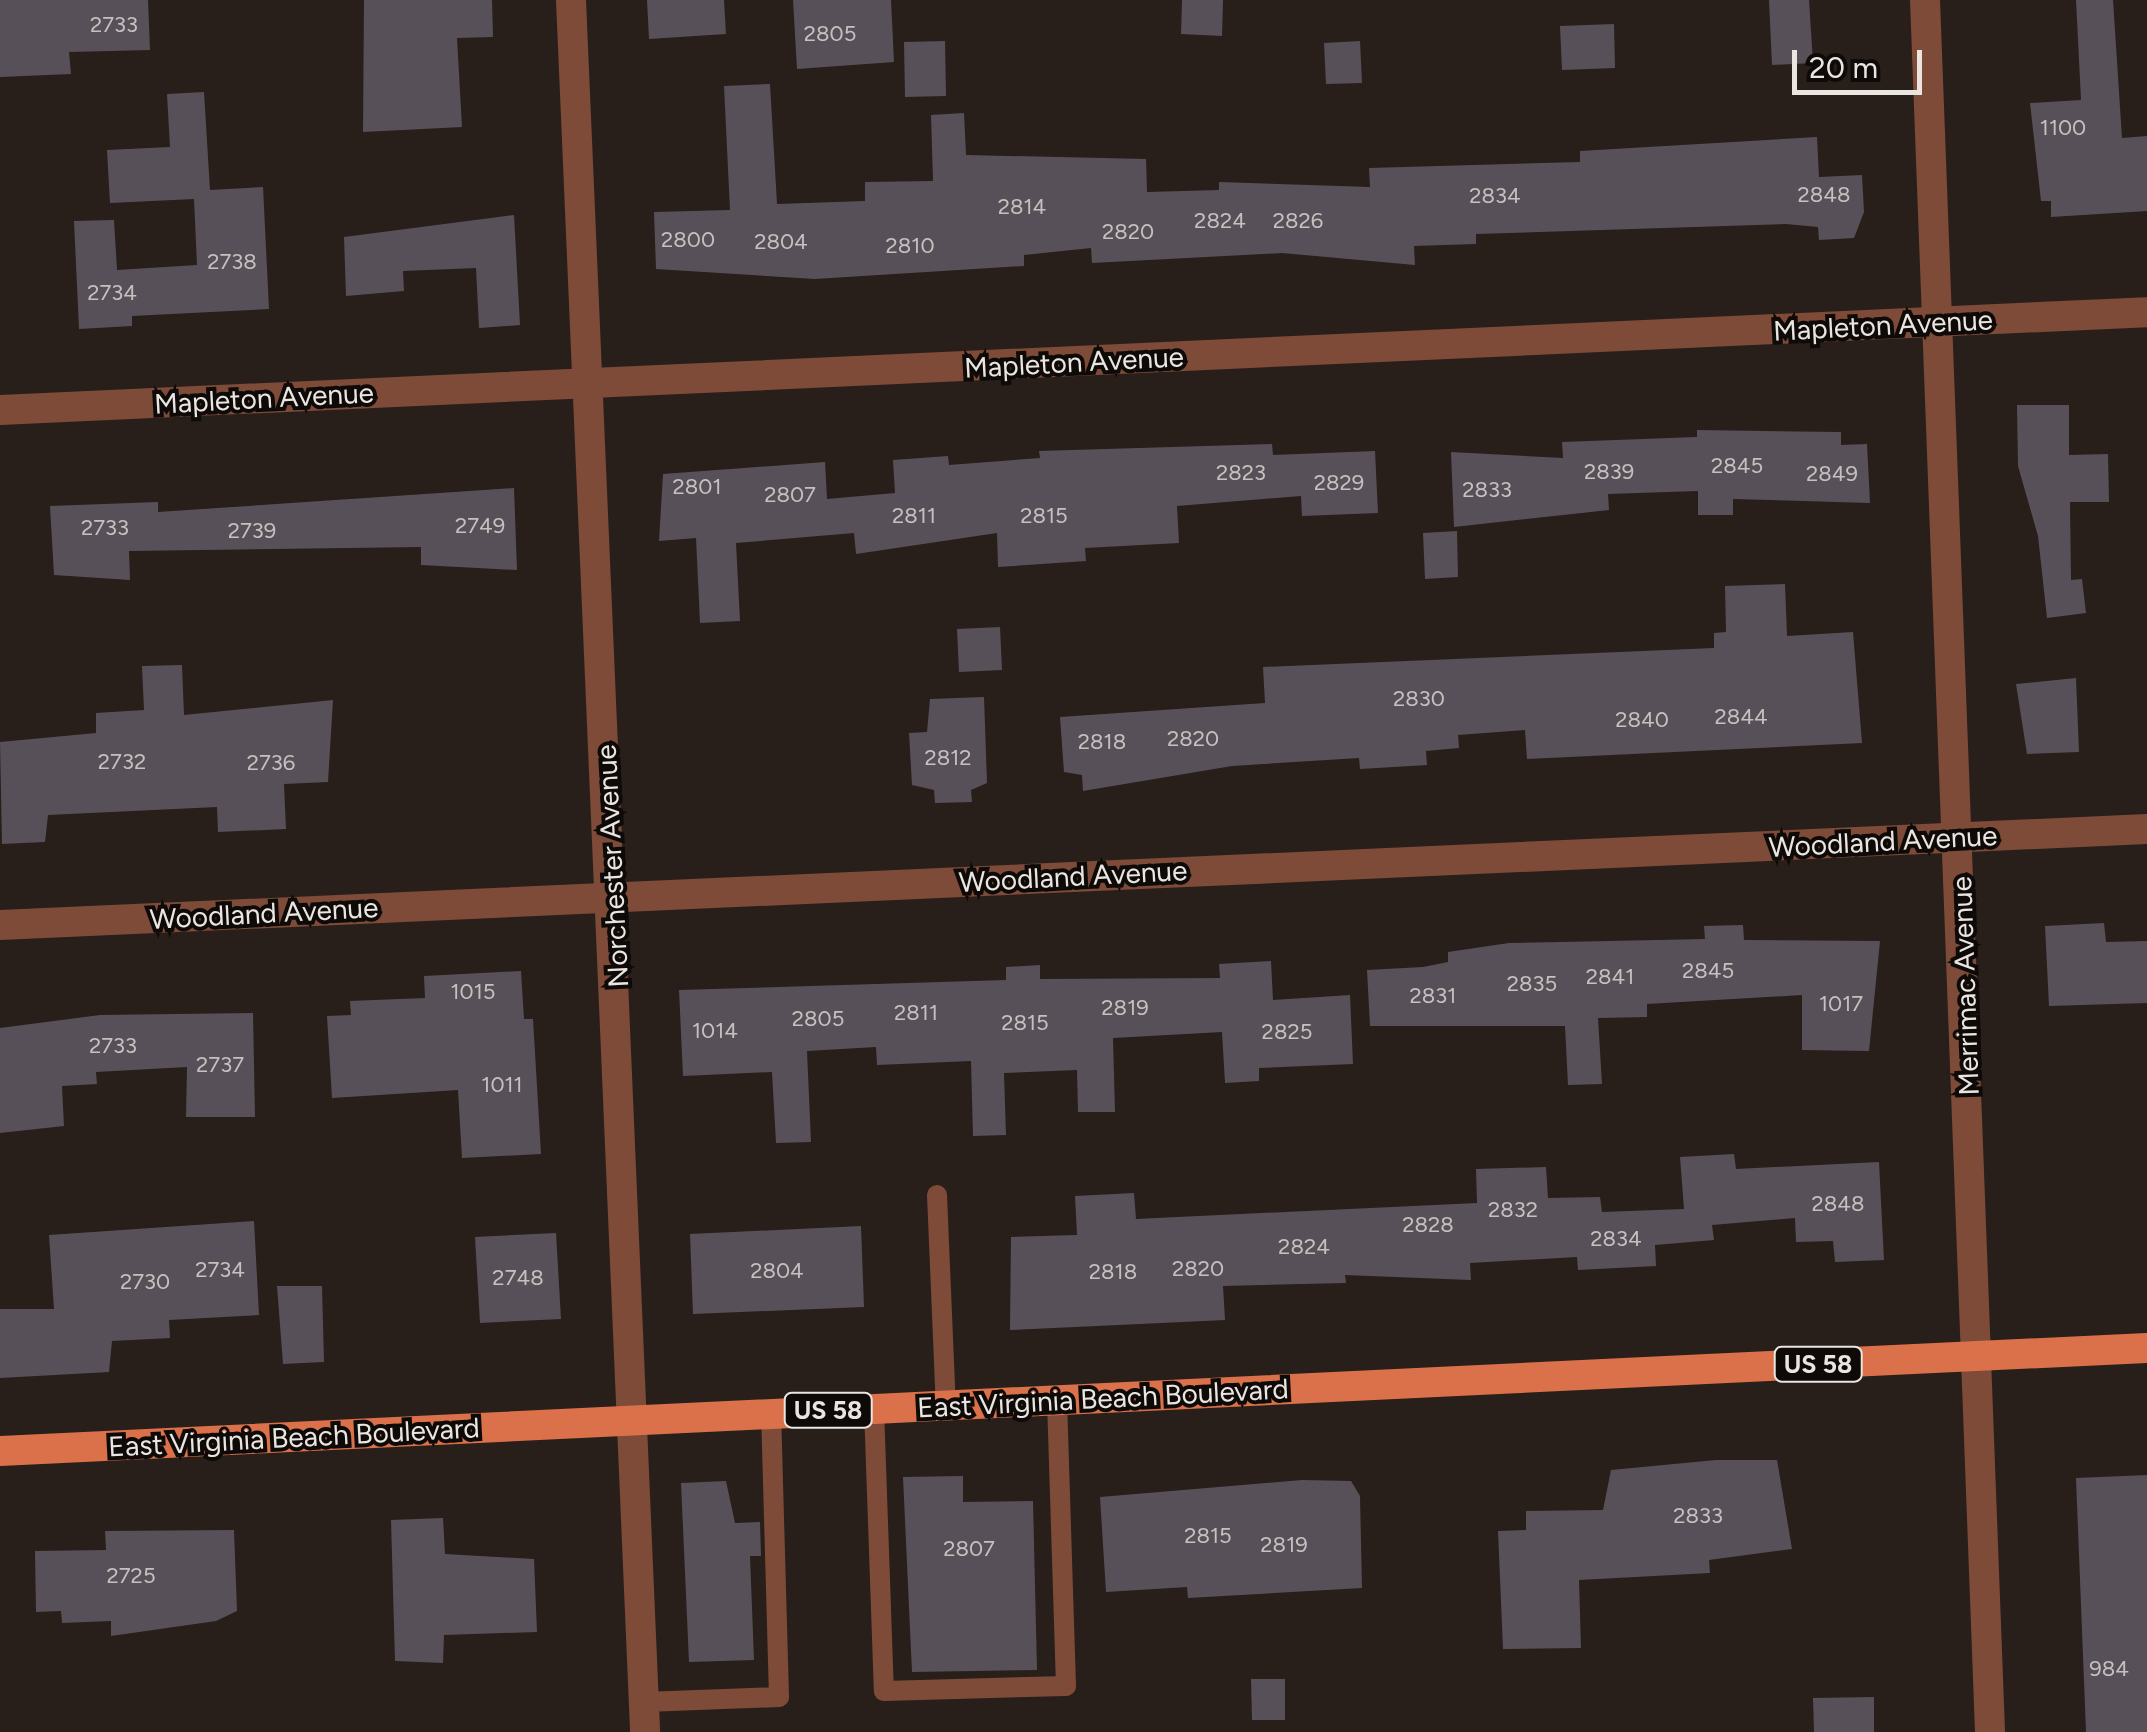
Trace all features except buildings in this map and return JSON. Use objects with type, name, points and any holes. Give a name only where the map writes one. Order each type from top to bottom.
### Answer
[{"type":"main road","name":"East Virginia Beach Boulevard","points":[[0,1450],[2147,1348]]},
{"type":"street","name":"Norchester Avenue","points":[[572,0],[637,1419],[644,1717]]},
{"type":"street","name":"Merrimac Avenue","points":[[1924,0],[1980,1356],[1990,1732]]},
{"type":"street","name":"Mapleton Avenue","points":[[0,410],[2147,312]]},
{"type":"street","name":"Woodland Avenue","points":[[0,925],[2147,829]]},
{"type":"lane","points":[[937,1195],[946,1406]]},
{"type":"lane","points":[[874,1408],[884,1691],[1066,1686],[1057,1400]]},
{"type":"lane","points":[[644,1717],[779,1696],[770,1413]]}]
